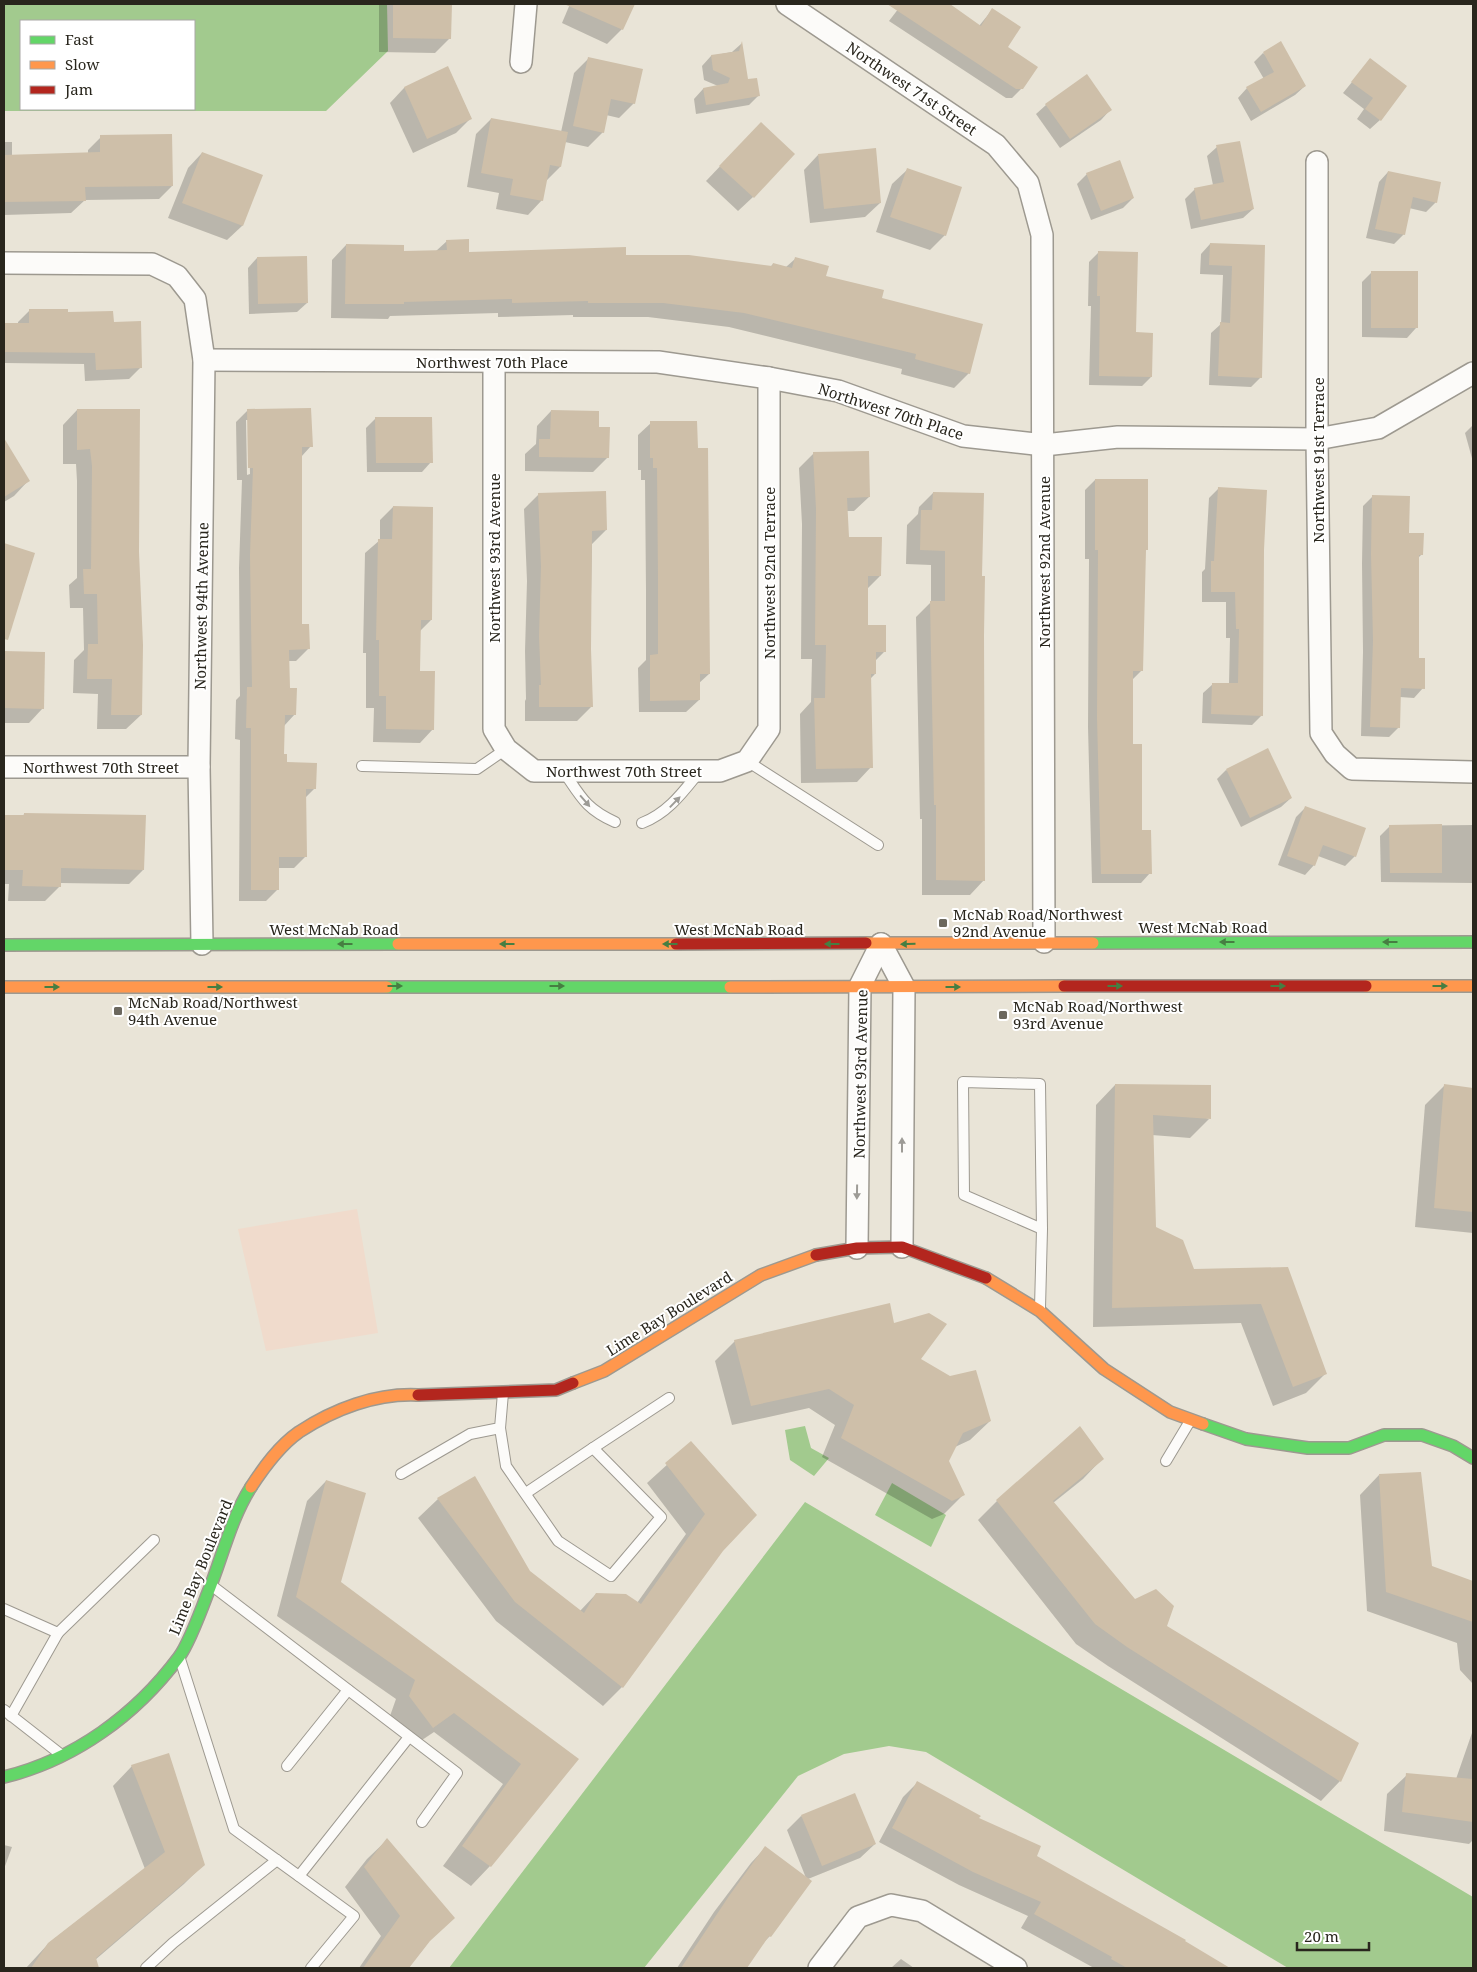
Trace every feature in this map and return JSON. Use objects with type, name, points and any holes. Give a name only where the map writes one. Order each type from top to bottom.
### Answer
[{"type":"main road","name":"West McNab Road","points":[[4,945],[1473,942]]},
{"type":"main road","points":[[4,987],[1473,986]]},
{"type":"main road","name":"Lime Bay Boulevard","points":[[4,1777],[24,1772],[88,1743],[137,1704],[180,1656],[211,1584],[240,1504],[265,1465],[298,1433],[342,1408],[397,1394],[432,1395],[556,1390],[604,1371],[761,1275],[820,1254],[857,1248],[902,1247],[992,1280],[1040,1311],[1104,1369],[1170,1412],[1246,1438],[1308,1448],[1349,1448],[1384,1434],[1422,1434],[1453,1446],[1473,1458]]},
{"type":"street","points":[[521,62],[526,4]]},
{"type":"street","name":"Northwest 71st Street","points":[[787,4],[996,144],[1028,183]]},
{"type":"street","name":"Northwest 91st Terrace","points":[[1317,162],[1317,439],[1321,733],[1335,754],[1352,769],[1473,772]]},
{"type":"street","name":"Northwest 92nd Avenue","points":[[1028,183],[1042,235],[1044,942]]},
{"type":"street","name":"Northwest 94th Avenue","points":[[4,263],[152,264],[177,276],[195,299],[204,360],[199,767],[202,944]]},
{"type":"street","name":"Northwest 70th Place","points":[[204,360],[658,362],[769,378],[838,391],[963,436],[1044,445],[1118,437],[1317,439],[1378,428],[1473,373]]},
{"type":"street","name":"Northwest 93rd Avenue","points":[[494,362],[494,729],[506,750]]},
{"type":"street","name":"Northwest 92nd Terrace","points":[[747,761],[769,729],[769,378]]},
{"type":"street","name":"Northwest 70th Street","points":[[506,750],[534,771],[720,771],[747,761]]},
{"type":"street","name":"Northwest 70th Street","points":[[4,767],[199,767]]},
{"type":"street","points":[[881,944],[904,987],[902,1247]]},
{"type":"street","name":"Northwest 93rd Avenue","points":[[857,1248],[860,986],[881,944]]},
{"type":"street","points":[[819,1968],[858,1917],[891,1905],[922,1911],[1016,1968]]},
{"type":"lane","points":[[362,766],[477,769],[506,750]]},
{"type":"lane","points":[[747,761],[878,845]]},
{"type":"lane","points":[[563,771],[584,802],[598,814],[615,822]]},
{"type":"lane","points":[[642,823],[667,809],[679,798],[700,771]]},
{"type":"lane","points":[[1040,1311],[1042,1229],[1040,1084],[963,1082],[964,1195],[1042,1229]]},
{"type":"lane","points":[[503,1392],[500,1428],[506,1466],[558,1541],[611,1576],[661,1517],[593,1448]]},
{"type":"lane","points":[[526,1493],[668,1398]]},
{"type":"lane","points":[[1166,1461],[1191,1419]]},
{"type":"lane","points":[[401,1474],[470,1434],[500,1428]]},
{"type":"lane","points":[[62,1755],[7,1713],[58,1633],[154,1540]]},
{"type":"lane","points":[[211,1584],[457,1773],[422,1822]]},
{"type":"lane","points":[[4,1609],[58,1633]]},
{"type":"lane","points":[[180,1656],[234,1829],[354,1916],[311,1968]]},
{"type":"lane","points":[[287,1766],[348,1690]]},
{"type":"lane","points":[[299,1876],[409,1737]]},
{"type":"lane","points":[[146,1968],[173,1943],[277,1860]]},
{"type":"shaded area","points":[[4,4],[387,4],[388,51],[326,111],[4,111]]},
{"type":"shaded area","points":[[357,1209],[378,1333],[266,1351],[238,1229]]},
{"type":"shaded area","points":[[805,1426],[811,1448],[829,1458],[814,1476],[790,1460],[785,1430]]},
{"type":"shaded area","points":[[892,1483],[946,1515],[931,1547],[875,1515]]},
{"type":"shaded area","points":[[805,1502],[1473,1897],[1473,1968],[1288,1968],[926,1752],[889,1746],[844,1754],[798,1776],[644,1968],[449,1968]]},
{"type":"building","points":[[393,4],[452,4],[451,39],[393,38]]},
{"type":"building","points":[[564,4],[635,4],[623,30]]},
{"type":"building","points":[[887,4],[950,4],[981,26],[992,8],[1021,27],[1008,47],[1038,67],[1023,89],[1016,89]]},
{"type":"building","points":[[742,41],[748,79],[757,78],[760,96],[706,105],[703,88],[728,83],[730,78],[713,70],[711,55],[739,51]]},
{"type":"building","points":[[1281,41],[1306,86],[1261,112],[1246,87],[1274,72],[1263,52]]},
{"type":"building","points":[[588,57],[643,69],[635,104],[611,99],[604,133],[573,126]]},
{"type":"building","points":[[1370,58],[1407,86],[1381,121],[1365,109],[1373,98],[1351,82]]},
{"type":"building","points":[[448,66],[472,119],[427,139],[404,87]]},
{"type":"building","points":[[1087,74],[1112,110],[1070,139],[1045,104]]},
{"type":"building","points":[[491,118],[568,132],[561,167],[550,165],[543,201],[510,195],[513,179],[481,173]]},
{"type":"building","points":[[761,122],[795,154],[754,198],[719,166]]},
{"type":"building","points":[[172,134],[173,186],[85,187],[86,201],[4,202],[4,155],[100,152],[100,135]]},
{"type":"building","points":[[1240,141],[1254,209],[1201,220],[1194,188],[1224,182],[1216,145]]},
{"type":"building","points":[[876,148],[881,203],[824,209],[818,154]]},
{"type":"building","points":[[202,152],[263,175],[243,226],[182,203]]},
{"type":"building","points":[[1120,160],[1134,198],[1101,211],[1086,173]]},
{"type":"building","points":[[907,168],[962,187],[946,236],[890,217]]},
{"type":"building","points":[[1388,171],[1441,182],[1437,203],[1413,197],[1405,235],[1375,229]]},
{"type":"building","points":[[469,239],[469,252],[626,247],[626,255],[689,255],[772,266],[773,263],[792,268],[795,257],[829,266],[826,276],[884,290],[882,298],[983,324],[970,374],[915,359],[916,354],[744,313],[663,303],[588,303],[588,301],[512,303],[512,299],[404,302],[404,304],[345,304],[346,244],[404,245],[404,251],[447,250],[446,240]]},
{"type":"building","points":[[1210,243],[1265,245],[1262,378],[1218,376],[1220,322],[1230,323],[1232,266],[1209,265]]},
{"type":"building","points":[[1098,251],[1138,252],[1136,332],[1153,333],[1152,377],[1099,376],[1100,296],[1097,296]]},
{"type":"building","points":[[307,256],[308,303],[258,304],[257,257]]},
{"type":"building","points":[[1371,271],[1418,271],[1418,328],[1371,328]]},
{"type":"building","points":[[29,309],[68,309],[68,312],[113,311],[114,322],[141,321],[142,368],[96,370],[95,353],[4,352],[4,323],[29,323]]},
{"type":"building","points":[[311,408],[313,447],[302,447],[302,624],[309,624],[310,649],[289,650],[290,688],[297,688],[296,715],[285,715],[284,754],[287,754],[287,762],[317,763],[316,789],[306,789],[307,857],[279,857],[279,890],[251,890],[251,728],[246,728],[247,687],[252,687],[250,555],[253,468],[248,468],[247,409]]},
{"type":"building","points":[[77,409],[140,409],[139,552],[143,645],[142,715],[111,715],[112,679],[87,679],[88,644],[98,644],[97,594],[84,594],[83,569],[91,569],[92,466],[90,449],[77,450]]},
{"type":"building","points":[[551,410],[599,411],[599,427],[610,427],[609,458],[539,457],[539,439],[550,439]]},
{"type":"building","points":[[375,417],[432,417],[433,463],[376,463]]},
{"type":"building","points":[[650,421],[697,421],[698,448],[708,448],[710,674],[700,674],[700,700],[650,701],[650,655],[658,654],[658,577],[657,468],[653,468],[653,458],[650,458]]},
{"type":"building","points":[[4,438],[30,481],[4,497]]},
{"type":"building","points":[[869,451],[870,497],[847,498],[849,537],[882,537],[881,576],[868,576],[868,625],[886,625],[886,652],[876,652],[876,674],[871,674],[873,768],[816,769],[814,698],[825,698],[826,645],[815,645],[816,509],[813,452]]},
{"type":"building","points":[[1095,479],[1148,479],[1148,550],[1146,550],[1143,671],[1133,671],[1133,744],[1142,744],[1142,830],[1151,830],[1152,874],[1101,874],[1097,717],[1098,550],[1095,550]]},
{"type":"building","points":[[1218,487],[1267,490],[1264,550],[1263,716],[1211,714],[1212,683],[1238,683],[1239,629],[1236,629],[1235,592],[1211,592],[1211,561],[1214,561]]},
{"type":"building","points":[[606,491],[607,530],[592,531],[591,649],[593,707],[539,707],[539,685],[541,685],[539,636],[541,566],[538,493]]},
{"type":"building","points":[[933,492],[984,493],[982,576],[985,576],[985,881],[936,880],[936,805],[934,805],[930,601],[945,601],[945,551],[920,550],[921,510],[932,510]]},
{"type":"building","points":[[1372,495],[1410,496],[1409,533],[1424,533],[1423,555],[1419,555],[1419,658],[1425,658],[1425,689],[1401,688],[1400,728],[1370,727],[1373,641]]},
{"type":"building","points":[[393,506],[433,507],[432,620],[421,620],[420,671],[435,671],[434,730],[386,729],[386,696],[379,696],[379,640],[376,640],[378,539],[392,539]]},
{"type":"building","points":[[4,543],[35,553],[8,640],[4,639]]},
{"type":"building","points":[[4,651],[45,652],[44,709],[4,708]]},
{"type":"building","points":[[1268,748],[1292,798],[1250,818],[1226,769]]},
{"type":"building","points":[[1305,806],[1366,828],[1356,857],[1323,845],[1315,866],[1287,856]]},
{"type":"building","points":[[24,813],[146,815],[144,870],[61,868],[61,887],[22,886],[23,870],[4,870],[4,815],[24,815]]},
{"type":"building","points":[[1442,824],[1442,873],[1390,873],[1389,825]]},
{"type":"building","points":[[1115,1084],[1211,1085],[1211,1119],[1153,1115],[1156,1227],[1183,1240],[1194,1269],[1288,1267],[1327,1374],[1293,1387],[1261,1304],[1112,1308]]},
{"type":"building","points":[[1444,1084],[1473,1088],[1473,1212],[1434,1208]]},
{"type":"building","points":[[890,1303],[894,1323],[929,1313],[947,1324],[921,1359],[950,1376],[976,1370],[991,1421],[963,1433],[949,1461],[965,1495],[952,1501],[841,1438],[854,1405],[829,1389],[751,1406],[734,1340]]},
{"type":"building","points":[[1080,1426],[1104,1459],[1053,1501],[1135,1599],[1156,1589],[1174,1606],[1167,1626],[1359,1743],[1341,1782],[1127,1647],[1095,1624],[996,1500]]},
{"type":"building","points":[[691,1441],[757,1515],[723,1551],[623,1688],[515,1602],[437,1498],[475,1476],[530,1571],[584,1613],[596,1593],[626,1594],[641,1604],[705,1514],[665,1463]]},
{"type":"building","points":[[1421,1472],[1432,1566],[1473,1581],[1473,1622],[1386,1592],[1379,1474]]},
{"type":"building","points":[[326,1480],[366,1493],[341,1582],[579,1759],[491,1867],[462,1846],[521,1764],[454,1713],[433,1728],[409,1696],[415,1680],[296,1597]]},
{"type":"building","points":[[169,1753],[205,1865],[96,1958],[99,1968],[31,1968],[48,1943],[165,1852],[131,1765]]},
{"type":"building","points":[[1406,1773],[1473,1779],[1473,1822],[1402,1812]]},
{"type":"building","points":[[917,1781],[981,1816],[979,1818],[1041,1846],[1037,1856],[1186,1940],[1230,1968],[1127,1968],[1111,1959],[1112,1957],[1034,1914],[1041,1902],[973,1872],[892,1828]]},
{"type":"building","points":[[855,1793],[876,1844],[822,1866],[801,1815]]},
{"type":"building","points":[[387,1838],[455,1918],[430,1941],[409,1968],[363,1968],[400,1916],[364,1867]]},
{"type":"building","points":[[765,1846],[812,1881],[771,1937],[769,1936],[747,1968],[681,1968],[729,1896]]},
{"type":"traffic: fast","points":[[1093,943],[1473,942]]},
{"type":"traffic: fast","points":[[4,945],[398,944]]},
{"type":"traffic: fast","points":[[387,987],[730,987]]},
{"type":"traffic: fast","points":[[1203,1424],[1246,1439],[1308,1448],[1349,1448],[1384,1435],[1422,1435],[1453,1446],[1473,1458]]},
{"type":"traffic: fast","points":[[4,1777],[30,1769],[79,1747],[123,1716],[162,1678],[183,1652],[198,1618],[237,1513],[251,1487]]},
{"type":"traffic: slow","points":[[866,943],[1093,943]]},
{"type":"traffic: slow","points":[[398,944],[676,944]]},
{"type":"traffic: slow","points":[[730,987],[1064,986]]},
{"type":"traffic: slow","points":[[1366,986],[1473,986]]},
{"type":"traffic: slow","points":[[4,987],[387,987]]},
{"type":"traffic: slow","points":[[573,1383],[604,1371],[761,1275],[816,1255]]},
{"type":"traffic: slow","points":[[986,1278],[1040,1311],[1104,1369],[1170,1412],[1203,1424]]},
{"type":"traffic: slow","points":[[251,1487],[278,1450],[299,1432],[326,1416],[371,1400],[402,1395],[418,1395]]},
{"type":"traffic: jam","points":[[676,944],[866,943]]},
{"type":"traffic: jam","points":[[1064,986],[1366,986]]},
{"type":"traffic: jam","points":[[816,1255],[857,1248],[902,1247],[986,1278]]},
{"type":"traffic: jam","points":[[418,1395],[556,1390],[573,1383]]},
{"type":"place","name":"McNab Road/Northwest 92nd Avenue","points":[[943,923]]},
{"type":"place","name":"McNab Road/Northwest 94th Avenue","points":[[118,1011]]},
{"type":"place","name":"McNab Road/Northwest 93rd Avenue","points":[[1003,1015]]}]
